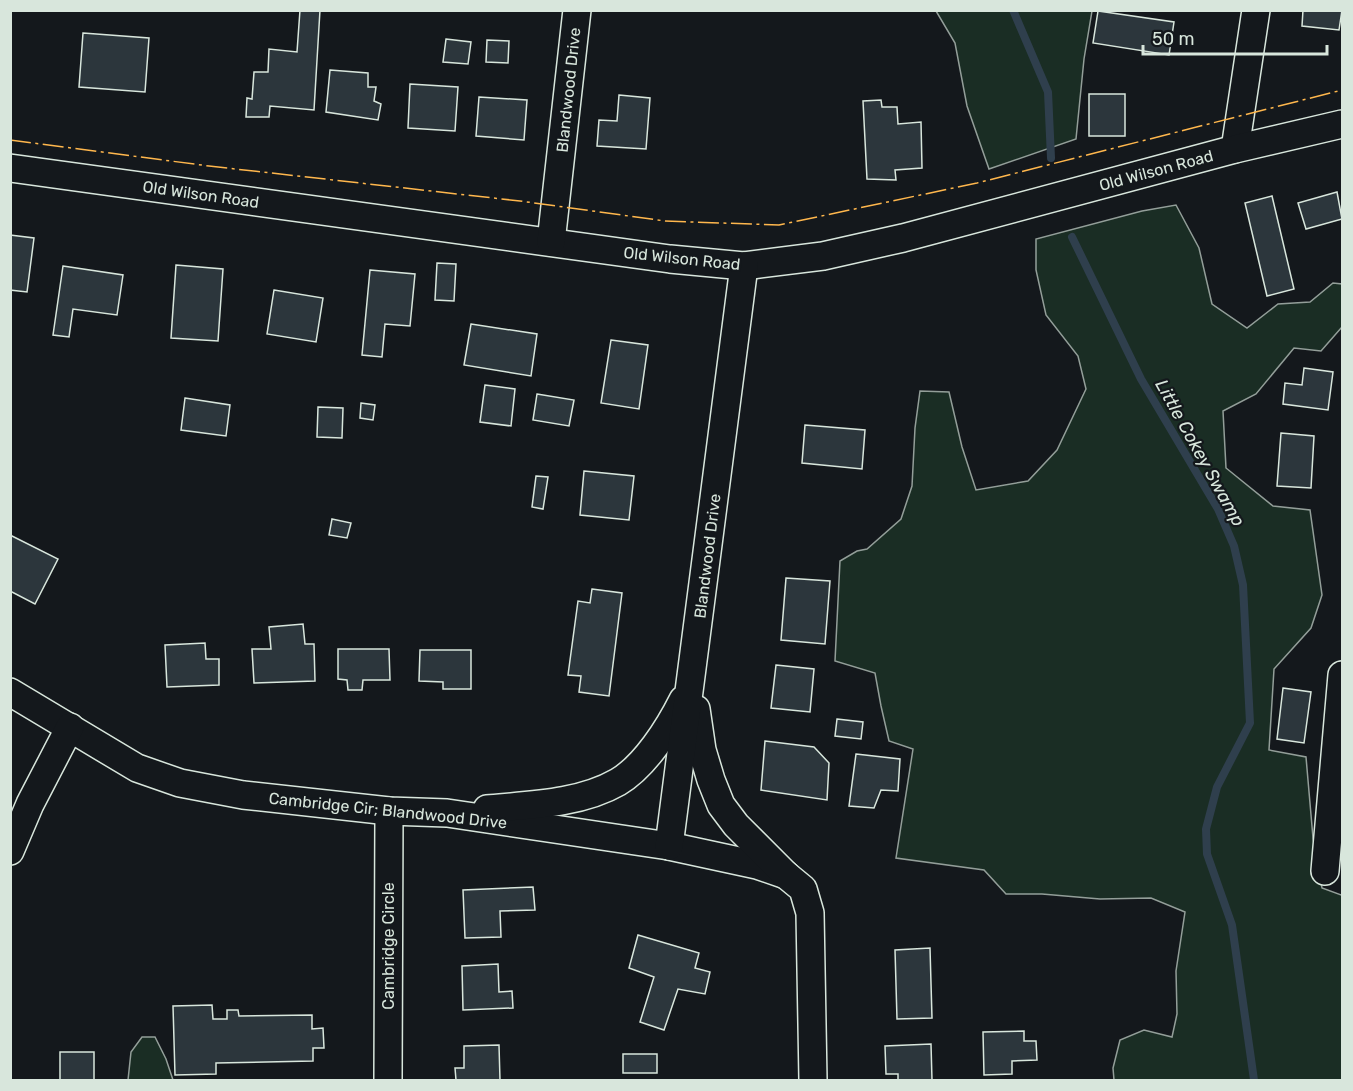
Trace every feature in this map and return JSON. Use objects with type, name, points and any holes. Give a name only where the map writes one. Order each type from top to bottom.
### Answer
[{"type":"street","name":"Blandwood Drive","points":[[551,242],[577,10]]},
{"type":"street","points":[[1235,149],[1256,10]]},
{"type":"street","name":"Old Wilson Road","points":[[10,168],[670,259],[744,266],[823,256],[903,238],[1235,149],[1342,124]]},
{"type":"street","name":"Blandwood Drive","points":[[669,846],[744,266]]},
{"type":"street","points":[[1325,871],[1342,675]]},
{"type":"street","points":[[447,813],[572,798],[597,792],[619,782],[659,741],[691,682]]},
{"type":"street","points":[[691,682],[702,750],[721,805],[736,825],[803,889],[810,913],[813,1080]]},
{"type":"street","name":"Cambridge Cir; Blandwood Drive","points":[[10,692],[137,768],[180,783],[243,795],[389,811],[447,813],[669,846],[757,865],[786,875]]},
{"type":"street","points":[[10,851],[30,804],[70,727]]},
{"type":"street","name":"Cambridge Circle","points":[[388,1080],[389,811]]},
{"type":"green space","points":[[936,11],[1092,11],[1084,59],[1076,139],[989,169],[967,106],[955,43]]},
{"type":"green space","points":[[1176,205],[1199,248],[1212,304],[1247,328],[1278,304],[1310,302],[1333,283],[1342,284],[1342,327],[1321,351],[1294,348],[1256,394],[1223,411],[1226,468],[1273,506],[1310,510],[1322,595],[1311,628],[1274,669],[1269,750],[1306,757],[1313,838],[1322,888],[1342,894],[1342,1080],[1114,1080],[1113,1068],[1120,1040],[1144,1030],[1172,1037],[1177,1014],[1176,971],[1185,912],[1151,898],[1100,899],[1042,894],[1006,894],[984,870],[896,858],[913,749],[889,741],[875,673],[835,661],[840,561],[857,551],[867,549],[901,519],[912,486],[915,428],[920,391],[949,392],[962,447],[976,490],[1028,481],[1057,450],[1086,389],[1078,356],[1046,315],[1036,270],[1036,239],[1142,211]]},
{"type":"green space","points":[[142,1037],[155,1037],[173,1080],[128,1080],[131,1052]]},
{"type":"building","points":[[300,10],[320,10],[314,110],[270,106],[269,117],[246,117],[247,98],[252,99],[254,72],[268,72],[269,49],[297,52]]},
{"type":"building","points":[[1303,10],[1342,10],[1339,30],[1302,26]]},
{"type":"building","points":[[1098,11],[1174,22],[1169,55],[1093,43]]},
{"type":"building","points":[[83,33],[149,38],[145,92],[79,87]]},
{"type":"building","points":[[446,39],[471,42],[468,64],[443,62]]},
{"type":"building","points":[[487,40],[509,41],[508,63],[486,62]]},
{"type":"building","points":[[330,70],[368,73],[368,87],[376,87],[374,101],[381,104],[378,120],[326,112]]},
{"type":"building","points":[[410,84],[458,87],[455,131],[408,128]]},
{"type":"building","points":[[1089,94],[1125,94],[1125,136],[1089,136]]},
{"type":"building","points":[[619,95],[650,98],[646,149],[597,146],[599,120],[617,121]]},
{"type":"building","points":[[479,97],[527,100],[524,140],[476,136]]},
{"type":"building","points":[[881,100],[882,107],[897,107],[898,124],[921,122],[922,168],[895,170],[896,180],[867,179],[863,101]]},
{"type":"building","points":[[1337,192],[1342,219],[1306,229],[1298,203]]},
{"type":"building","points":[[1272,196],[1294,289],[1267,296],[1245,203]]},
{"type":"building","points":[[10,235],[34,238],[27,292],[10,290]]},
{"type":"building","points":[[437,263],[456,264],[454,301],[435,300]]},
{"type":"building","points":[[176,265],[223,269],[218,341],[171,338]]},
{"type":"building","points":[[63,266],[123,275],[117,315],[73,309],[69,337],[53,335]]},
{"type":"building","points":[[370,270],[415,274],[410,326],[385,324],[382,357],[362,355]]},
{"type":"building","points":[[274,290],[323,298],[316,342],[267,334]]},
{"type":"building","points":[[471,324],[537,334],[531,376],[464,365]]},
{"type":"building","points":[[611,340],[648,345],[639,409],[601,403]]},
{"type":"building","points":[[1304,368],[1333,372],[1328,410],[1283,404],[1285,383],[1302,385]]},
{"type":"building","points":[[485,385],[515,389],[511,426],[480,422]]},
{"type":"building","points":[[537,394],[574,400],[569,426],[533,420]]},
{"type":"building","points":[[185,398],[230,405],[226,436],[181,430]]},
{"type":"building","points":[[361,403],[375,405],[373,420],[360,418]]},
{"type":"building","points":[[318,407],[343,408],[342,438],[317,437]]},
{"type":"building","points":[[805,425],[865,430],[862,469],[802,463]]},
{"type":"building","points":[[1281,433],[1314,436],[1311,488],[1277,486]]},
{"type":"building","points":[[584,471],[634,476],[629,520],[580,515]]},
{"type":"building","points":[[536,476],[548,477],[543,509],[532,507]]},
{"type":"building","points":[[332,519],[351,523],[347,538],[329,535]]},
{"type":"building","points":[[10,535],[58,559],[35,604],[10,591]]},
{"type":"building","points":[[786,578],[830,581],[825,644],[781,640]]},
{"type":"building","points":[[592,589],[622,593],[609,696],[579,692],[581,676],[568,675],[578,601],[590,603]]},
{"type":"building","points":[[303,624],[305,644],[314,644],[315,681],[254,683],[252,649],[271,649],[269,627]]},
{"type":"building","points":[[205,643],[206,659],[219,659],[219,685],[167,687],[165,645]]},
{"type":"building","points":[[338,649],[389,649],[390,680],[363,680],[362,690],[348,690],[347,680],[338,679]]},
{"type":"building","points":[[420,650],[471,650],[471,689],[443,689],[443,682],[419,681]]},
{"type":"building","points":[[776,665],[814,669],[810,712],[771,708]]},
{"type":"building","points":[[1283,688],[1311,692],[1304,743],[1277,739]]},
{"type":"building","points":[[837,719],[863,722],[861,739],[835,736]]},
{"type":"building","points":[[765,741],[814,747],[829,763],[827,800],[761,790]]},
{"type":"building","points":[[856,754],[900,759],[898,791],[881,790],[874,808],[849,806]]},
{"type":"building","points":[[533,887],[535,910],[500,911],[501,937],[465,938],[463,890]]},
{"type":"building","points":[[638,935],[699,953],[695,968],[710,972],[705,994],[678,989],[664,1030],[640,1022],[654,977],[629,968]]},
{"type":"building","points":[[930,948],[932,1018],[897,1019],[895,950]]},
{"type":"building","points":[[498,964],[499,992],[512,991],[513,1008],[463,1010],[462,966]]},
{"type":"building","points":[[212,1005],[213,1019],[227,1019],[227,1010],[238,1010],[239,1016],[312,1015],[312,1029],[323,1028],[324,1048],[313,1048],[313,1061],[216,1063],[216,1074],[175,1075],[173,1006]]},
{"type":"building","points":[[1024,1031],[1024,1041],[1036,1041],[1037,1060],[1012,1061],[1012,1074],[984,1075],[983,1032]]},
{"type":"building","points":[[931,1044],[932,1080],[898,1080],[898,1074],[886,1074],[885,1046]]},
{"type":"building","points":[[499,1045],[500,1080],[456,1080],[455,1068],[464,1068],[464,1046]]},
{"type":"building","points":[[60,1052],[94,1052],[94,1080],[60,1080]]},
{"type":"building","points":[[623,1054],[657,1054],[657,1073],[623,1073]]},
{"type":"waterway","name":"Little Cokey Swamp","points":[[1013,10],[1048,92],[1051,158]]},
{"type":"waterway","name":"Little Cokey Swamp","points":[[1072,237],[1141,379],[1218,509],[1234,546],[1243,585],[1250,723],[1217,787],[1206,829],[1207,854],[1232,925],[1254,1080]]},
{"type":"power","points":[[10,140],[209,166],[520,201],[665,221],[779,225],[977,183],[1342,90]]}]
